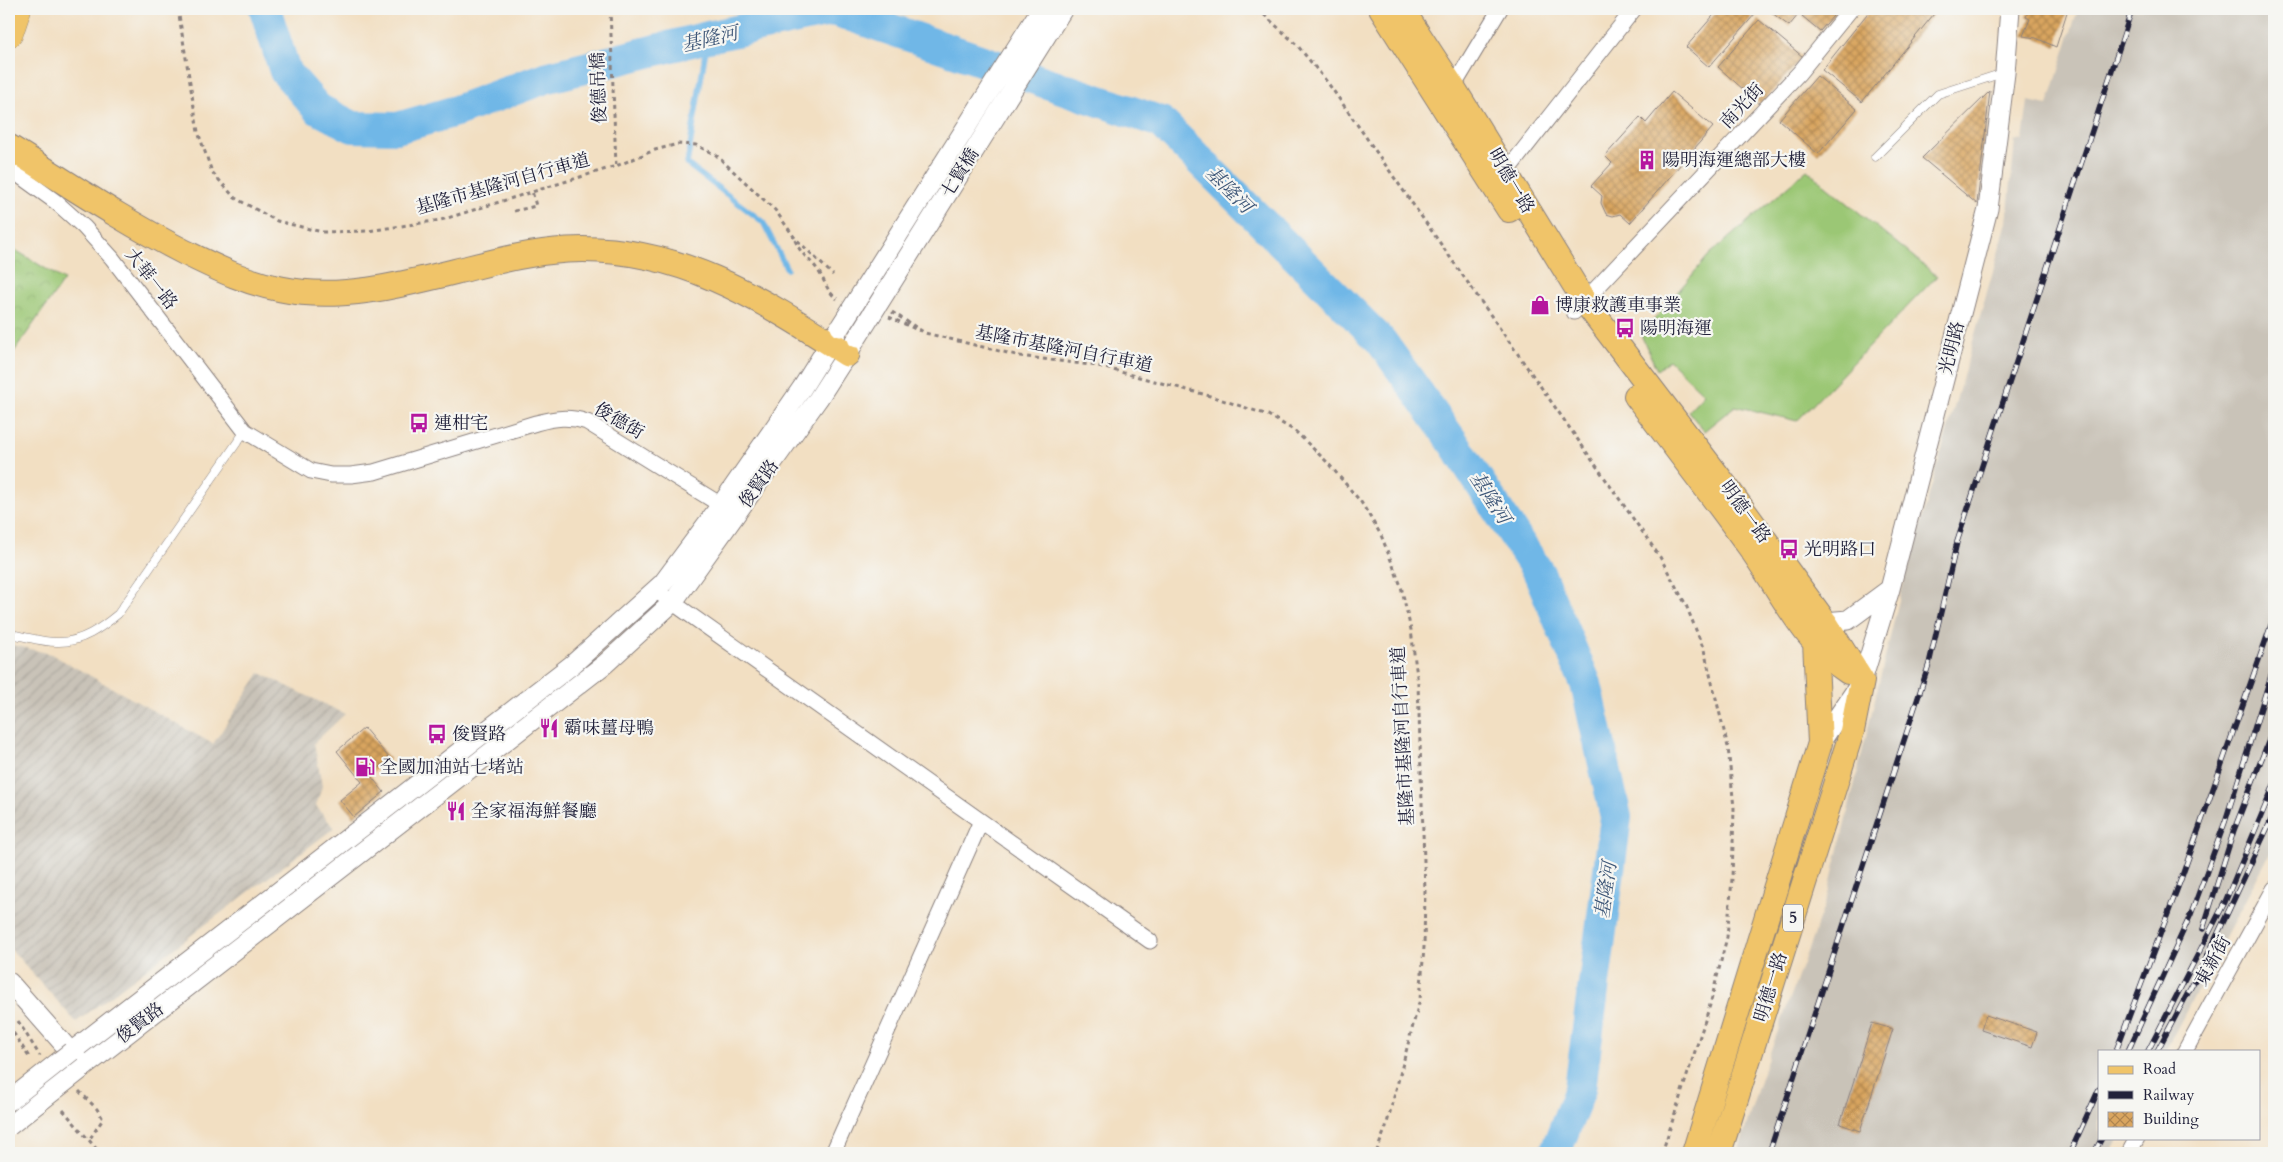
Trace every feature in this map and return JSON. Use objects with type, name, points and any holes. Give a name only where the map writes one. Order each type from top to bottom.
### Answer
[{"type":"highway","points":[[9,34],[17,9]]},
{"type":"highway","points":[[9,147],[153,236],[233,276],[282,289],[315,293],[366,290],[415,281],[524,254],[568,250],[608,250],[648,256],[692,268],[837,339]]},
{"type":"main road","name":"明德一路","points":[[1381,9],[1506,172],[1579,307]]},
{"type":"main road","name":"明德一路","points":[[1402,9],[1446,92],[1579,307],[1749,546],[1820,632],[1836,664],[1862,681],[1852,731],[1719,1153]]},
{"type":"main road","points":[[1820,632],[1820,743]]},
{"type":"main road","name":"明德一路","points":[[1694,1153],[1820,743]]},
{"type":"street","name":"七賢橋","points":[[837,339],[851,311],[1040,9]]},
{"type":"street","name":"七賢橋","points":[[837,339],[883,311],[1063,9]]},
{"type":"street","points":[[1446,92],[1500,9]]},
{"type":"street","points":[[1506,172],[1634,9]]},
{"type":"street","name":"南光街","points":[[1579,307],[1799,73],[1851,9]]},
{"type":"street","name":"光明路","points":[[1820,743],[1862,681],[1890,589],[1988,209],[2005,73],[2010,9]]},
{"type":"street","name":"大華一路","points":[[9,168],[56,202],[84,227],[112,258],[245,431]]},
{"type":"street","name":"俊賢路","points":[[9,1101],[573,664],[656,590],[721,505],[837,339]]},
{"type":"street","name":"俊賢路","points":[[9,1126],[605,664],[673,602],[737,515],[818,399],[837,339]]},
{"type":"street","name":"俊德街","points":[[245,431],[311,471],[331,475],[351,475],[374,472],[550,420],[574,418],[588,422],[737,515]]},
{"type":"street","points":[[1820,632],[1848,620],[1890,589]]},
{"type":"street","points":[[656,590],[1150,941]]},
{"type":"street","points":[[833,1153],[981,821]]},
{"type":"street","name":"東新街","points":[[2186,1050],[2274,889]]},
{"type":"street","points":[[202,950],[215,965]]},
{"type":"street","points":[[9,982],[84,1067]]},
{"type":"street","points":[[2129,1153],[2136,1140]]},
{"type":"lane","points":[[1874,157],[1938,94],[2005,73]]},
{"type":"lane","points":[[9,634],[59,642],[84,636],[107,623],[123,606],[245,431]]},
{"type":"path","name":"基隆市基隆河自行車道","points":[[178,9],[198,132],[212,172],[235,198],[277,222],[322,232],[368,231],[441,220],[616,166],[655,150],[678,144],[696,145],[716,155],[775,210],[795,238],[833,275]]},
{"type":"path","name":"俊德吊橋","points":[[610,9],[616,166]]},
{"type":"path","points":[[1258,9],[1297,45],[1328,83],[1561,414],[1660,557],[1686,605],[1704,650],[1728,747],[1734,808],[1732,879],[1727,937],[1710,1005],[1662,1153]]},
{"type":"path","points":[[514,210],[536,206],[532,191]]},
{"type":"path","name":"基隆市基隆河自行車道","points":[[795,238],[799,250],[819,271],[828,291],[851,311]]},
{"type":"path","name":"基隆市基隆河自行車道","points":[[883,311],[925,333]]},
{"type":"path","name":"基隆市基隆河自行車道","points":[[883,311],[908,327],[925,333],[1020,356],[1098,366],[1201,393],[1268,415],[1295,431],[1327,462],[1361,502],[1381,536],[1401,586],[1411,630],[1418,684],[1425,910],[1420,999],[1386,1127],[1376,1153]]},
{"type":"path","points":[[16,1018],[40,1057]]},
{"type":"path","points":[[9,1026],[29,1057]]},
{"type":"path","points":[[75,1088],[97,1109],[103,1119],[89,1140]]},
{"type":"path","points":[[63,1110],[100,1153]]},
{"type":"shaded area","points":[[2078,9],[2274,9],[2274,846],[2166,1050],[2098,1050],[2098,1140],[2118,1140],[2111,1153],[1738,1153],[1761,1077],[1827,898],[1899,600],[2007,222],[2015,141],[2023,140],[2028,101],[2048,105]]},
{"type":"shaded area","points":[[9,644],[51,654],[213,744],[260,673],[345,714],[314,743],[322,786],[316,806],[334,828],[76,1022],[9,947]]},
{"type":"green space","points":[[1807,170],[1937,276],[1797,421],[1735,406],[1704,431],[1688,411],[1704,394],[1669,360],[1657,370],[1641,335],[1709,255]]},
{"type":"green space","points":[[9,246],[64,280],[9,359]]},
{"type":"building","points":[[1719,9],[1749,9],[1755,14],[1709,67],[1686,47]]},
{"type":"building","points":[[1767,9],[1803,9],[1789,26]]},
{"type":"building","points":[[1808,9],[1839,9],[1820,31],[1802,16]]},
{"type":"building","points":[[1871,9],[1938,9],[1862,102],[1822,70]]},
{"type":"building","points":[[2029,9],[2068,9],[2056,47],[2036,38],[2023,36],[2030,19],[2026,17]]},
{"type":"building","points":[[1759,20],[1803,57],[1761,105],[1718,67]]},
{"type":"building","points":[[1817,76],[1857,109],[1818,154],[1779,120]]},
{"type":"building","points":[[1990,91],[1977,204],[1922,158]]},
{"type":"building","name":"陽明海運總部大樓","points":[[1672,92],[1713,127],[1630,223],[1620,214],[1613,216],[1606,214],[1601,203],[1602,196],[1591,186],[1612,163],[1605,156],[1640,117],[1646,123]]},
{"type":"building","name":"全國加油站七堵站","points":[[364,728],[390,759],[370,775],[384,792],[354,817],[340,800],[362,782],[337,751]]},
{"type":"building","points":[[1986,1015],[2037,1032],[2032,1047],[1981,1030]]},
{"type":"building","points":[[1872,1023],[1893,1029],[1860,1131],[1840,1124]]},
{"type":"waterway","name":"基隆河","points":[[265,9],[285,71],[318,109],[353,127],[397,128],[456,111],[545,78],[708,37],[834,10],[1161,122],[1381,341],[1453,442],[1539,573],[1586,684],[1616,817],[1580,1089],[1555,1153]]},
{"type":"waterway","points":[[708,37],[687,164],[763,222],[787,269]]},
{"type":"railway","points":[[1769,1153],[1929,664],[1957,542],[2132,9]]},
{"type":"railway","points":[[2116,1050],[2181,879],[2274,617]]},
{"type":"railway","points":[[2128,1050],[2191,914],[2225,822],[2274,666]]},
{"type":"railway","points":[[2203,929],[2234,830],[2274,727]]},
{"type":"railway","points":[[2149,1050],[2225,902],[2274,785]]},
{"type":"railway","points":[[2158,1050],[2205,961],[2274,814]]},
{"type":"railway","points":[[2070,1153],[2098,1091]]},
{"type":"railway","points":[[2094,1153],[2101,1140]]},
{"type":"place","name":"陽明海運總部大樓","points":[[1647,160]]},
{"type":"place","name":"博康救護車事業","points":[[1540,305]]},
{"type":"place","name":"陽明海運","points":[[1625,328]]},
{"type":"place","name":"連柑宅","points":[[419,423]]},
{"type":"place","name":"光明路口","points":[[1789,549]]},
{"type":"place","name":"霸味薑母鴨","points":[[549,728]]},
{"type":"place","name":"俊賢路","points":[[437,734]]},
{"type":"place","name":"全國加油站七堵站","points":[[365,767]]},
{"type":"place","name":"全家福海鮮餐廳","points":[[456,811]]}]
